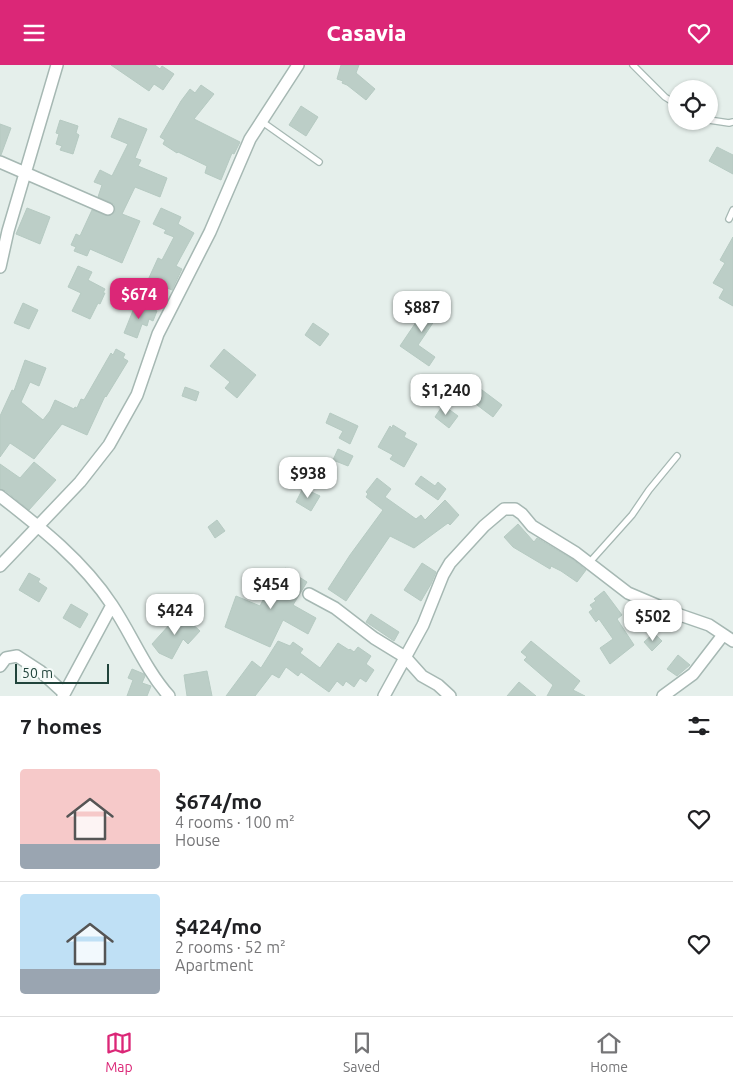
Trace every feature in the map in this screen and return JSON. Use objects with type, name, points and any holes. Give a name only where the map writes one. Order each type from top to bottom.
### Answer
[{"type":"street","points":[[0,267],[4,229],[26,172],[57,65]]},
{"type":"street","points":[[0,566],[80,482],[110,445],[137,395],[158,334],[210,232],[250,139],[298,65]]},
{"type":"street","points":[[0,162],[108,209]]},
{"type":"street","points":[[0,496],[39,526],[93,579],[112,605],[140,655],[169,696]]},
{"type":"street","points":[[384,696],[423,625],[450,563],[484,526],[504,509],[514,509],[522,514],[532,526],[589,563],[628,593],[709,625],[728,638],[693,674],[663,696]]},
{"type":"street","points":[[309,594],[335,608],[374,638],[404,657],[422,676],[438,685],[450,696]]},
{"type":"street","points":[[0,666],[6,657],[18,656],[40,671],[63,694],[112,605]]},
{"type":"lane","points":[[633,65],[668,98]]},
{"type":"lane","points":[[262,121],[319,162]]},
{"type":"lane","points":[[718,121],[733,122]]},
{"type":"lane","points":[[729,219],[733,210]]},
{"type":"lane","points":[[589,563],[632,515],[649,490],[677,456]]},
{"type":"building","points":[[111,65],[155,65],[160,69],[162,66],[174,74],[163,90],[154,84],[149,91]]},
{"type":"building","points":[[341,65],[359,65],[356,73],[375,89],[366,100],[342,83],[343,81],[337,79]]},
{"type":"building","points":[[201,85],[214,94],[194,119],[240,142],[234,154],[232,153],[221,180],[205,173],[207,166],[177,153],[163,144],[165,140],[160,137],[190,89],[195,93]]},
{"type":"building","points":[[301,106],[318,117],[306,136],[289,125]]},
{"type":"building","points":[[119,118],[147,129],[135,158],[141,160],[138,166],[167,178],[160,197],[135,187],[122,214],[140,221],[122,263],[90,249],[87,256],[74,251],[76,247],[71,245],[76,234],[80,236],[92,210],[108,216],[115,212],[114,204],[98,197],[102,185],[94,182],[100,170],[112,176],[128,144],[111,137]]},
{"type":"building","points":[[60,120],[78,126],[76,133],[79,135],[73,154],[60,150],[62,146],[56,144],[59,134],[56,133]]},
{"type":"building","points":[[0,124],[11,128],[1,155],[0,155]]},
{"type":"building","points":[[717,147],[733,155],[733,174],[709,161]]},
{"type":"building","points":[[27,208],[50,217],[40,244],[16,234]]},
{"type":"building","points":[[161,208],[181,217],[178,224],[194,233],[176,266],[182,269],[172,290],[148,280],[158,258],[162,260],[174,237],[164,233],[166,230],[153,224]]},
{"type":"building","points":[[733,237],[733,306],[719,298],[724,289],[713,283],[725,263],[720,260]]},
{"type":"building","points":[[78,266],[92,272],[88,280],[105,289],[100,304],[98,303],[90,319],[72,311],[81,293],[68,287]]},
{"type":"building","points":[[431,300],[443,308],[418,345],[435,357],[429,366],[400,346]]},
{"type":"building","points":[[23,303],[38,310],[29,329],[14,323]]},
{"type":"building","points":[[136,303],[157,311],[153,321],[149,319],[147,326],[142,324],[137,338],[124,333]]},
{"type":"building","points":[[313,323],[329,334],[320,346],[305,335]]},
{"type":"building","points":[[116,349],[125,354],[123,358],[128,361],[105,396],[87,435],[62,424],[34,459],[10,443],[0,457],[0,416],[12,390],[14,391],[25,360],[46,368],[39,386],[30,382],[21,402],[43,420],[55,400],[74,409],[75,407],[77,408],[81,399],[84,400],[111,353],[113,355]]},
{"type":"building","points":[[224,349],[256,375],[237,398],[225,388],[230,382],[210,366]]},
{"type":"building","points":[[462,375],[502,405],[493,417],[453,387]]},
{"type":"building","points":[[185,387],[199,392],[196,401],[182,396]]},
{"type":"building","points":[[443,405],[458,416],[449,428],[435,417]]},
{"type":"building","points":[[330,413],[358,426],[350,444],[339,438],[343,431],[326,423]]},
{"type":"building","points":[[393,425],[406,433],[404,437],[417,444],[404,467],[390,459],[393,455],[378,447],[390,426],[392,428]]},
{"type":"building","points":[[338,449],[353,456],[348,466],[333,460]]},
{"type":"building","points":[[34,462],[56,480],[29,510],[6,491],[0,489],[0,464],[20,478]]},
{"type":"building","points":[[421,476],[435,486],[438,482],[446,489],[438,500],[415,484]]},
{"type":"building","points":[[377,478],[391,489],[385,497],[416,519],[421,515],[425,520],[445,500],[459,515],[450,525],[448,523],[414,548],[390,536],[346,601],[328,589],[383,510],[366,497],[368,494],[366,492]]},
{"type":"building","points":[[303,488],[320,496],[311,511],[296,502]]},
{"type":"building","points":[[217,520],[225,531],[215,538],[208,527]]},
{"type":"building","points":[[518,524],[534,542],[537,538],[572,559],[586,570],[577,582],[561,571],[551,566],[550,569],[513,547],[504,537]]},
{"type":"building","points":[[422,563],[436,572],[421,601],[404,590]]},
{"type":"building","points":[[285,568],[307,582],[293,605],[316,618],[308,634],[283,620],[270,647],[225,627],[236,596],[260,606],[263,600],[266,602],[274,585],[264,579],[271,569],[276,573],[277,570],[282,573]]},
{"type":"building","points":[[29,573],[40,579],[38,582],[47,588],[39,602],[19,590]]},
{"type":"building","points":[[604,591],[622,615],[617,619],[634,645],[610,664],[600,648],[613,639],[599,619],[596,622],[589,612],[593,609],[590,605],[596,601],[594,599]]},
{"type":"building","points":[[71,604],[88,614],[80,628],[63,618]]},
{"type":"building","points":[[180,613],[200,631],[188,644],[183,639],[172,659],[159,653],[152,644]]},
{"type":"building","points":[[371,614],[399,632],[394,641],[366,622]]},
{"type":"building","points":[[654,633],[662,641],[652,651],[644,642]]},
{"type":"building","points":[[278,641],[290,646],[293,642],[303,649],[300,653],[320,668],[338,643],[354,652],[358,647],[371,656],[366,664],[374,670],[366,682],[360,678],[354,687],[346,681],[343,686],[337,681],[329,692],[301,672],[298,676],[286,667],[279,678],[272,674],[255,696],[226,696],[252,661],[261,668]]},
{"type":"building","points":[[531,641],[580,681],[573,690],[585,696],[547,696],[553,685],[524,660],[527,657],[521,652]]},
{"type":"building","points":[[678,655],[690,665],[677,676],[667,669]]},
{"type":"building","points":[[132,669],[144,674],[142,683],[151,686],[147,696],[127,696],[133,680],[128,678]]},
{"type":"building","points":[[207,671],[212,696],[187,696],[184,675]]},
{"type":"building","points":[[519,682],[536,696],[507,696]]}]
